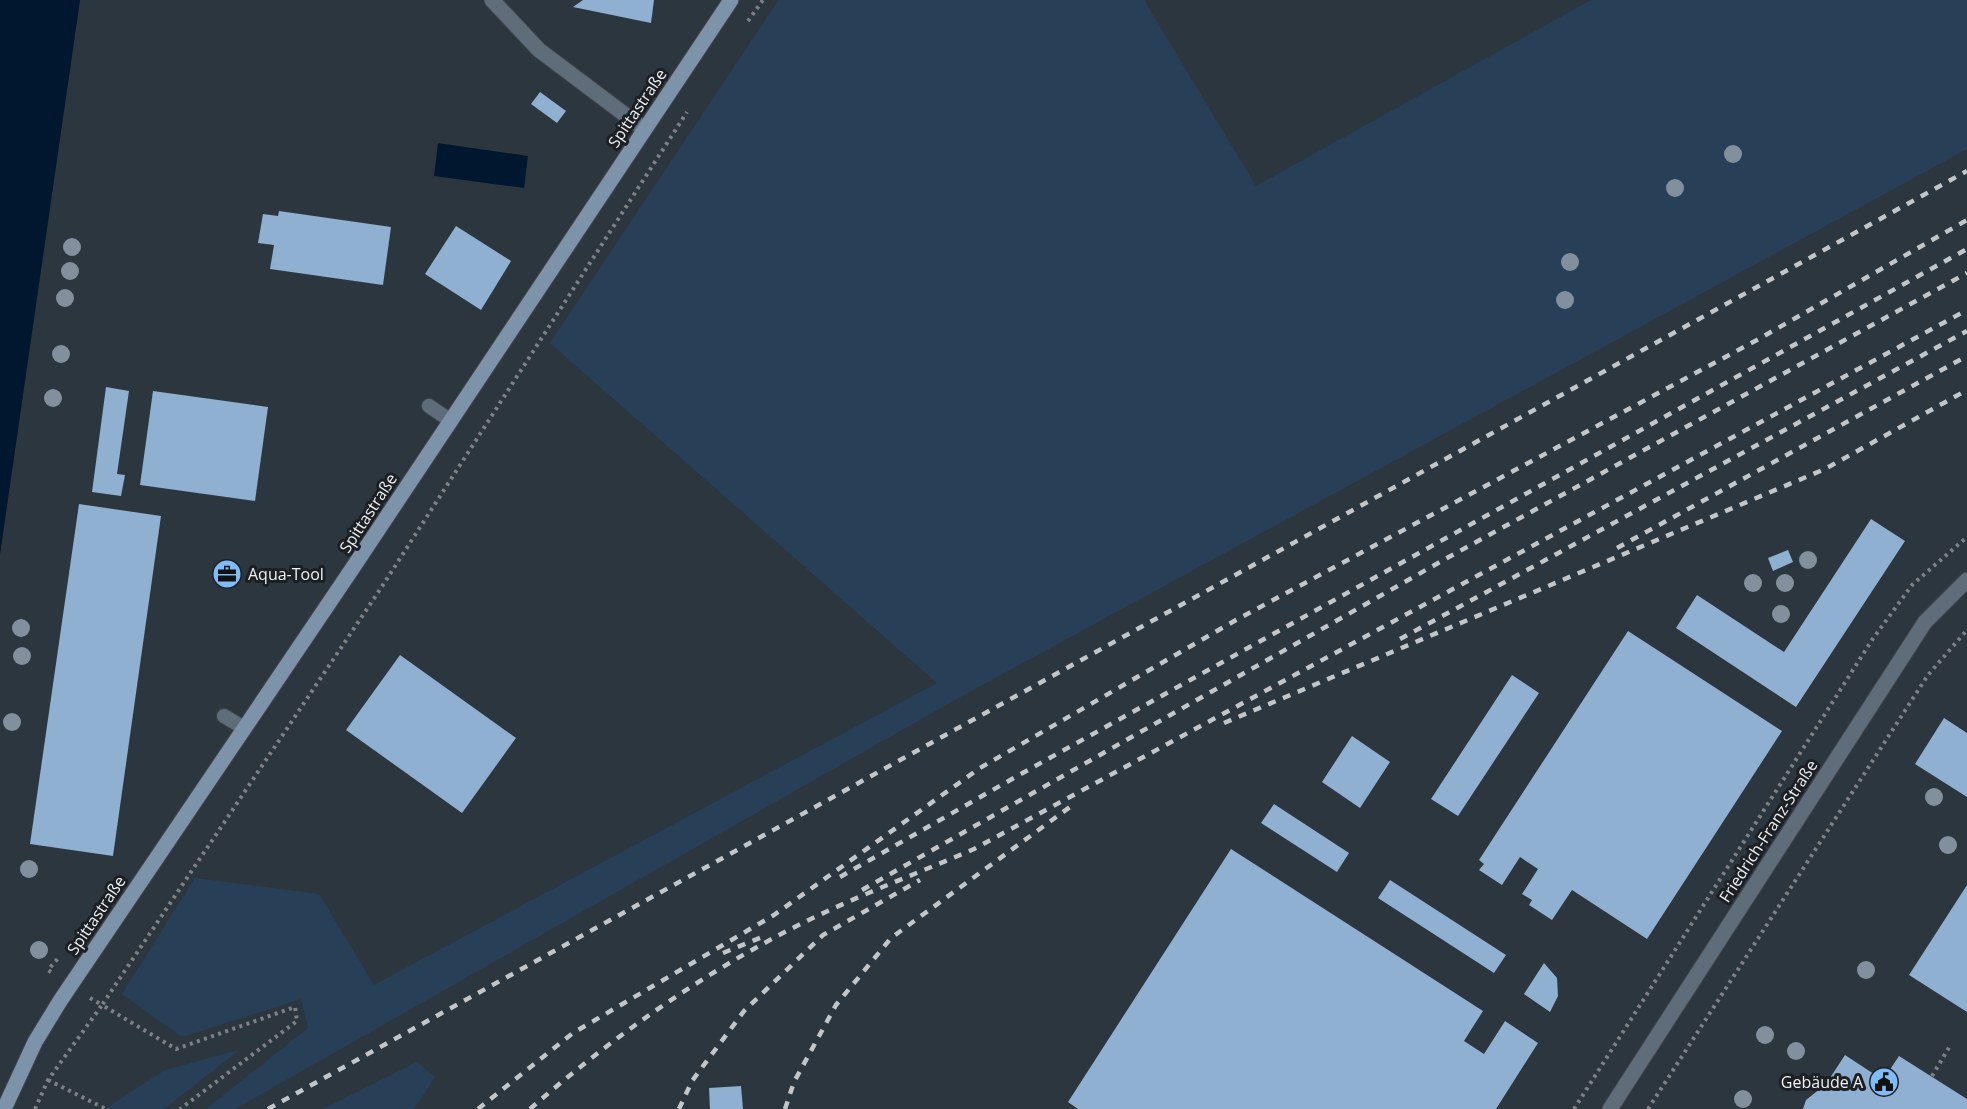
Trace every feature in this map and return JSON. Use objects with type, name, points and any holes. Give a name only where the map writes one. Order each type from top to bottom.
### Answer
[{"type":"street","points":[[492,0],[539,50],[644,129]]},
{"type":"street","name":"Spittastraße","points":[[4,1109],[35,1042],[60,1001],[451,421],[731,0]]},
{"type":"street","name":"Friedrich-Franz-Straße","points":[[1610,1109],[1925,622],[1967,580]]},
{"type":"lane","points":[[429,406],[451,421]]},
{"type":"lane","points":[[224,716],[244,728]]},
{"type":"path","points":[[743,28],[763,0]]},
{"type":"path","points":[[35,1109],[48,1080],[102,1005],[381,588],[691,106]]},
{"type":"path","points":[[1574,1109],[1872,640],[1912,585],[1967,537]]},
{"type":"path","points":[[1648,1109],[1928,675],[1967,630]]},
{"type":"path","points":[[102,1005],[176,1049],[295,1007],[297,1022],[180,1109]]},
{"type":"path","points":[[1932,1076],[1950,1046]]},
{"type":"path","points":[[48,1080],[106,1109]]},
{"type":"shaded area","points":[[0,0],[80,0],[0,554]]},
{"type":"shaded area","points":[[80,0],[1967,0],[1967,1109],[0,1109],[0,554]]},
{"type":"shaded area","points":[[779,0],[1144,0],[1256,186],[1591,0],[1967,0],[1967,149],[953,701],[235,1109],[206,1109],[308,1028],[301,999],[182,1037],[122,994],[195,878],[319,894],[374,985],[937,683],[550,343]]},
{"type":"shaded area","points":[[438,143],[528,156],[524,188],[434,176]]},
{"type":"shaded area","points":[[239,1050],[164,1109],[105,1109],[165,1070]]},
{"type":"shaded area","points":[[417,1062],[435,1077],[414,1109],[323,1109]]},
{"type":"building","points":[[583,0],[654,0],[651,23],[573,7]]},
{"type":"building","points":[[540,92],[566,111],[557,123],[531,104]]},
{"type":"building","points":[[279,211],[391,227],[383,285],[270,269],[274,245],[258,243],[263,214],[278,216]]},
{"type":"building","points":[[456,226],[511,261],[481,310],[425,274]]},
{"type":"building","points":[[106,387],[129,391],[117,474],[125,475],[121,496],[92,492]]},
{"type":"building","points":[[153,391],[268,407],[255,501],[140,485]]},
{"type":"building","points":[[79,504],[161,516],[113,856],[30,844]]},
{"type":"building","points":[[1871,519],[1905,541],[1796,707],[1676,628],[1697,595],[1784,652]]},
{"type":"building","points":[[1788,550],[1793,562],[1773,571],[1768,558]]},
{"type":"building","points":[[1628,631],[1782,731],[1647,939],[1572,890],[1552,920],[1529,905],[1532,900],[1522,894],[1538,869],[1520,857],[1502,885],[1479,870],[1484,864],[1479,860]]},
{"type":"building","points":[[400,655],[516,738],[462,813],[346,730]]},
{"type":"building","points":[[1512,675],[1539,693],[1458,816],[1431,799]]},
{"type":"building","points":[[1944,718],[1967,733],[1967,797],[1915,764]]},
{"type":"building","points":[[1352,736],[1390,762],[1360,808],[1322,782]]},
{"type":"building","points":[[1274,804],[1349,853],[1337,872],[1261,823]]},
{"type":"building","points":[[1231,849],[1483,1011],[1464,1041],[1484,1054],[1505,1021],[1538,1043],[1496,1109],[1078,1109],[1068,1102]]},
{"type":"building","points":[[1390,880],[1506,955],[1494,973],[1378,898]]},
{"type":"building","points":[[1967,885],[1967,1012],[1909,975]]},
{"type":"building","points":[[1544,963],[1557,978],[1558,996],[1550,1012],[1524,994]]},
{"type":"building","name":"Gebäude A","points":[[1845,1055],[1883,1080],[1899,1056],[1967,1099],[1967,1109],[1803,1109],[1806,1100],[1826,1084]]},
{"type":"building","points":[[741,1086],[743,1109],[710,1109],[709,1088]]},
{"type":"railway","points":[[268,1109],[1967,171]]},
{"type":"railway","points":[[478,1109],[573,1033],[774,915],[980,768],[1236,620],[1757,340],[1967,220]]},
{"type":"railway","points":[[840,877],[1019,775],[1967,249]]},
{"type":"railway","points":[[862,890],[1447,558],[1967,273]]},
{"type":"railway","points":[[530,1109],[631,1028],[702,980],[776,937],[854,899],[974,849],[1967,310]]},
{"type":"railway","points":[[1400,639],[1967,331]]},
{"type":"railway","points":[[1617,548],[1967,356]]},
{"type":"railway","points":[[1224,723],[1825,469],[1967,390]]},
{"type":"railway","points":[[785,1109],[794,1082],[836,1005],[891,938],[1074,804]]},
{"type":"railway","points":[[679,1109],[692,1081],[744,1011],[823,935],[920,880]]},
{"type":"railway","points":[[723,953],[767,935]]},
{"type":"place","name":"Aqua-Tool","points":[[227,574]]},
{"type":"place","name":"Gebäude A","points":[[1884,1082]]}]
